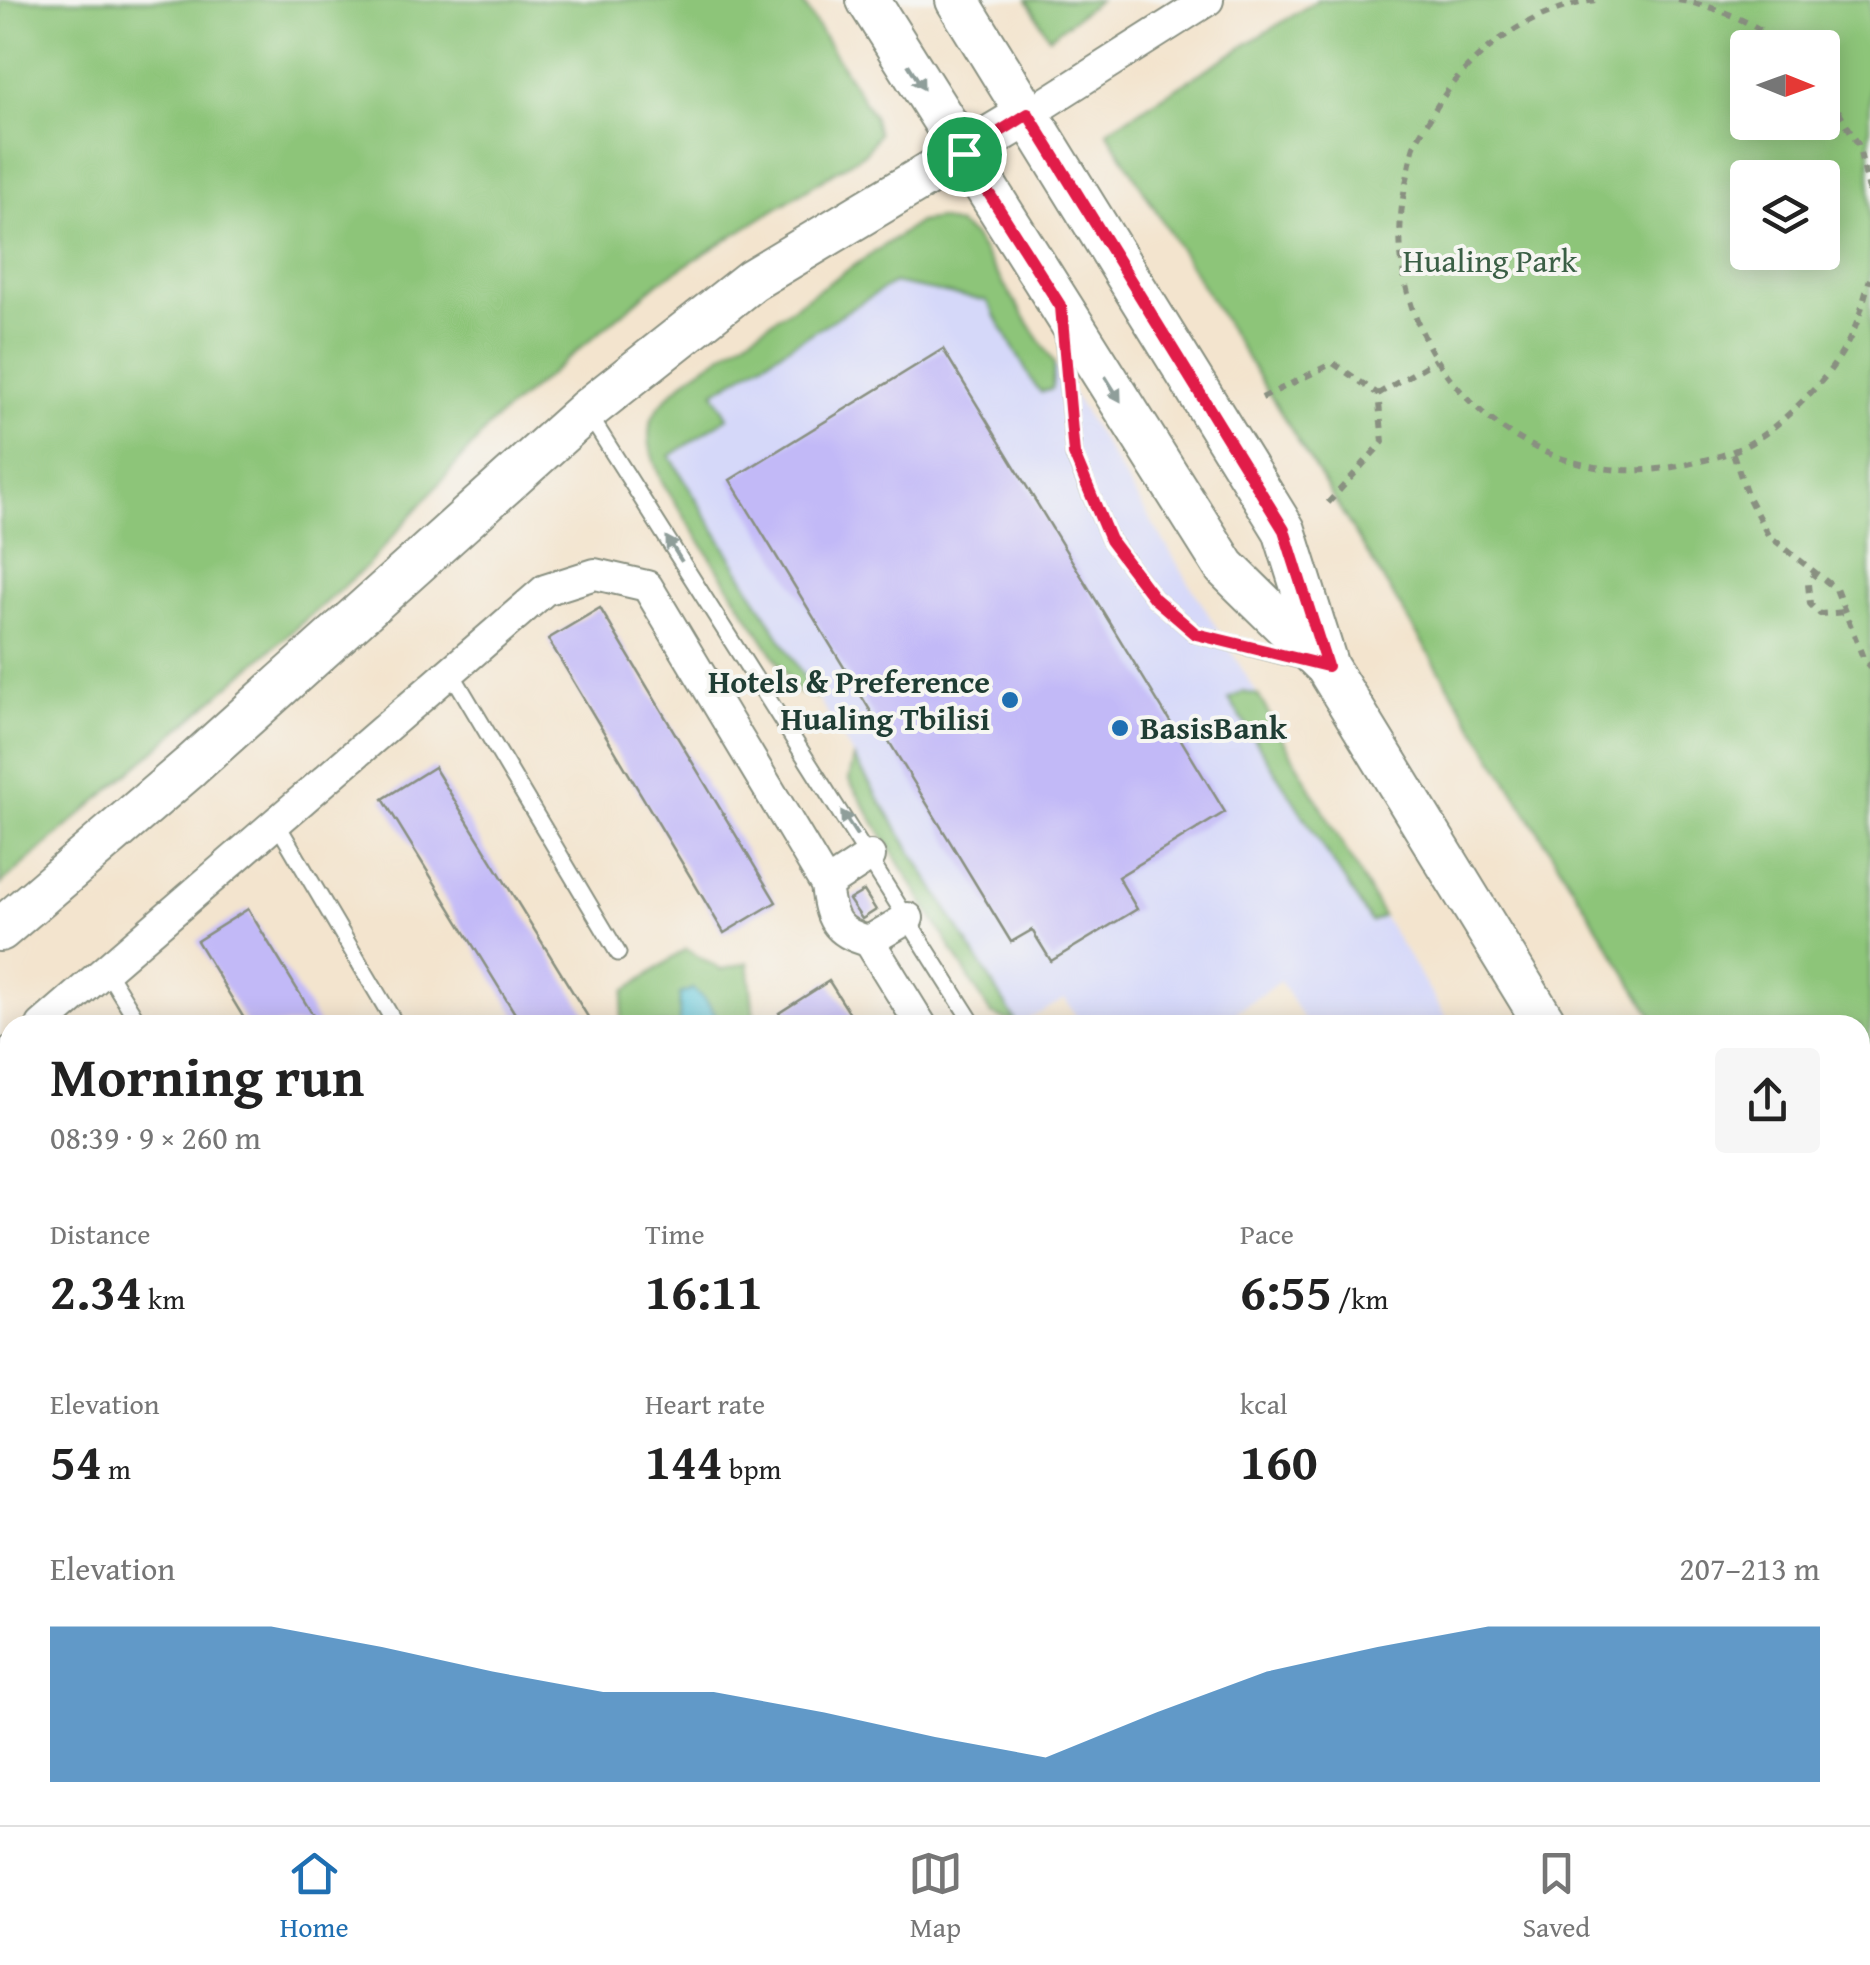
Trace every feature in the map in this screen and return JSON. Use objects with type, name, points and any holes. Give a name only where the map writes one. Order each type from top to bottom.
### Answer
[{"type":"main road","points":[[868,0],[1225,567],[1327,666]]},
{"type":"main road","points":[[957,0],[1284,530],[1327,666],[1531,1009]]},
{"type":"main road","points":[[0,930],[190,767],[586,411],[752,280],[1028,114]]},
{"type":"street","points":[[1028,114],[1208,0]]},
{"type":"street","points":[[54,1015],[545,590],[595,574],[648,586],[826,885],[828,906],[846,936],[869,941],[908,918]]},
{"type":"street","points":[[826,885],[870,856]]},
{"type":"street","points":[[869,941],[915,1015]]},
{"type":"lane","points":[[1061,307],[1074,454],[1110,540],[1154,598],[1196,634],[1327,666]]},
{"type":"lane","points":[[586,411],[968,1015]]},
{"type":"lane","points":[[450,672],[618,953]]},
{"type":"lane","points":[[276,822],[390,1015]]},
{"type":"lane","points":[[106,970],[134,1015]]},
{"type":"path","points":[[1595,0],[1565,5],[1501,36],[1450,84],[1414,146],[1399,216],[1404,287],[1436,360],[1471,405],[1524,444],[1586,466],[1651,472],[1733,454],[1771,430],[1817,388],[1852,336],[1870,278]]},
{"type":"path","points":[[1678,0],[1706,4],[1761,30]]},
{"type":"path","points":[[1840,114],[1858,144],[1870,195]]},
{"type":"path","points":[[1378,394],[1436,360]]},
{"type":"path","points":[[1262,398],[1332,363],[1378,394]]},
{"type":"path","points":[[1328,504],[1383,442],[1378,394]]},
{"type":"path","points":[[1733,454],[1748,497],[1768,534],[1836,589],[1870,667]]},
{"type":"path","points":[[1817,571],[1808,584],[1810,604],[1820,614],[1846,612]]},
{"type":"shaded area","points":[[893,283],[987,301],[1041,392],[1052,388],[1054,363],[1258,695],[1243,692],[1229,700],[1371,921],[1383,916],[1445,1015],[1301,1015],[1280,981],[1232,1015],[1075,1015],[1065,999],[1036,1015],[1012,1015],[670,456],[728,417],[713,393]]},
{"type":"green space","points":[[0,0],[801,0],[873,116],[878,134],[866,152],[659,282],[494,421],[367,566],[0,885]]},
{"type":"green space","points":[[1027,0],[1099,0],[1049,37]]},
{"type":"green space","name":"Hualing Park","points":[[1318,0],[1870,0],[1870,1015],[1652,1015],[1107,131]]},
{"type":"green space","points":[[939,219],[958,225],[973,236],[1054,363],[1052,389],[1041,392],[1035,386],[987,301],[893,283],[714,392],[728,417],[670,456],[816,697],[797,692],[661,480],[650,446],[651,422],[664,401],[689,377],[919,222]]},
{"type":"green space","points":[[1243,692],[1258,695],[1383,916],[1371,922],[1229,699]]},
{"type":"green space","points":[[854,758],[1012,1015],[991,1014],[849,780]]},
{"type":"green space","points":[[686,949],[721,970],[748,962],[754,1015],[715,1015],[707,1002],[680,995],[679,1015],[621,1015],[625,991]]},
{"type":"water","points":[[693,989],[715,1015],[679,1015],[680,994]]},
{"type":"building","name":"Hotels & Preference Hualing Tbilisi","points":[[943,349],[1225,812],[1118,877],[1137,909],[1051,961],[1032,930],[1011,942],[730,480]]},
{"type":"building","points":[[600,608],[776,902],[724,933],[548,639]]},
{"type":"building","points":[[434,767],[587,1015],[516,1015],[383,799]]},
{"type":"building","points":[[864,891],[876,910],[862,919],[849,900]]},
{"type":"building","points":[[248,909],[313,1015],[242,1015],[197,941]]},
{"type":"building","points":[[829,981],[851,1015],[780,1015]]},
{"type":"place","name":"Hotels & Preference Hualing Tbilisi","points":[[1010,700]]},
{"type":"place","name":"BasisBank","points":[[1120,728]]},
{"type":"route","points":[[1028,114],[1284,530],[1327,666],[1196,634],[1154,598],[1110,540],[1074,454],[1061,307],[964,154],[1028,114]]}]
